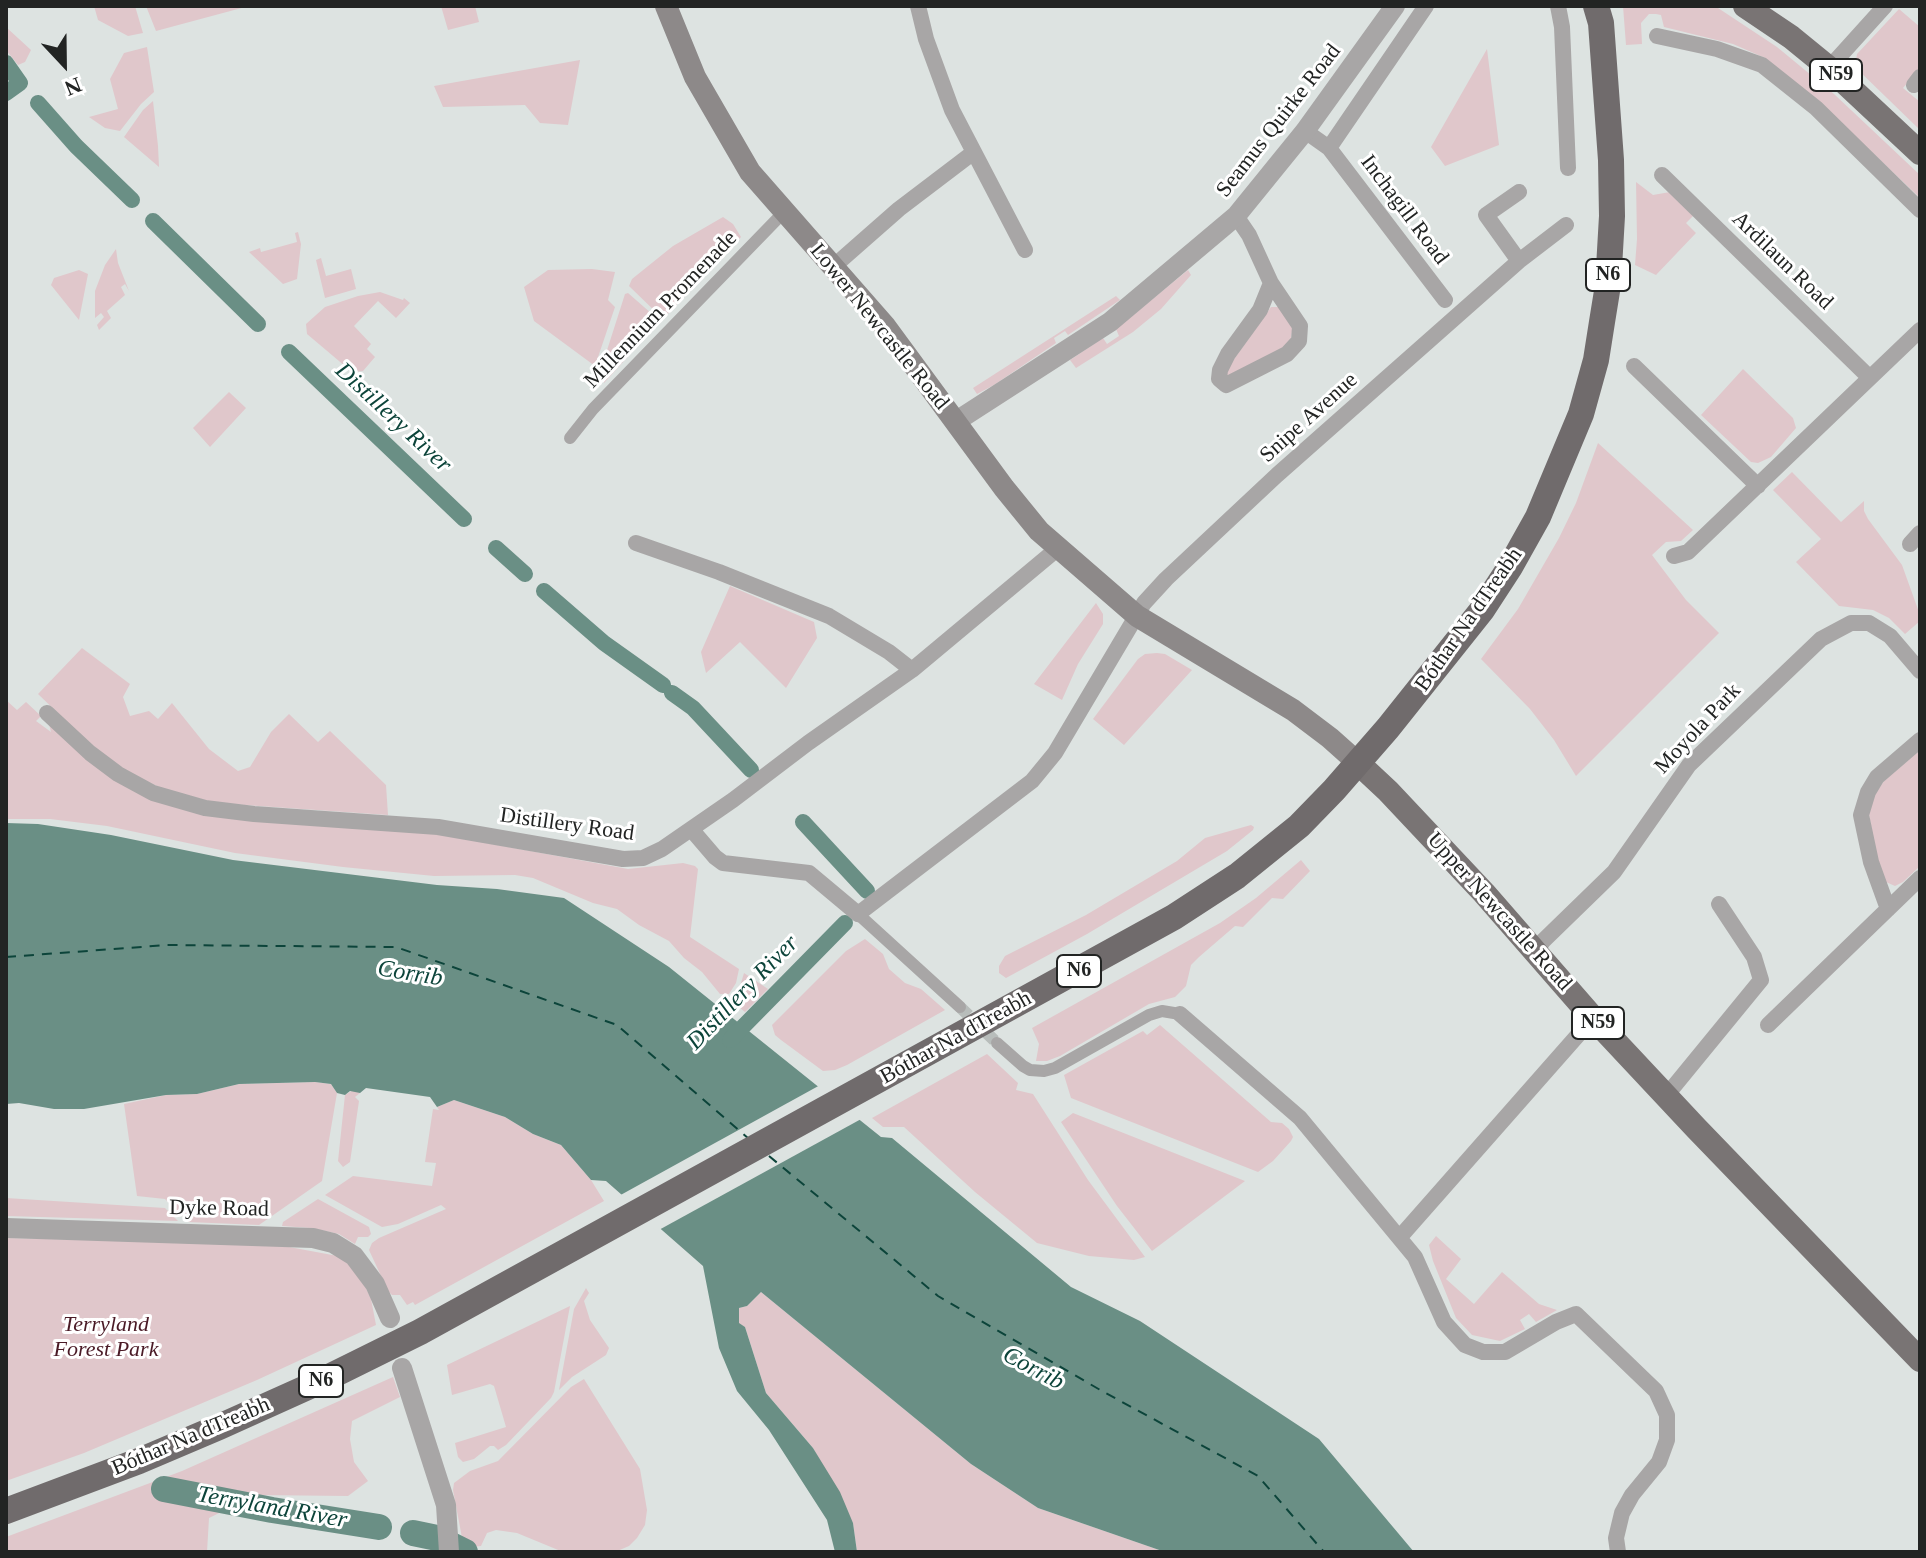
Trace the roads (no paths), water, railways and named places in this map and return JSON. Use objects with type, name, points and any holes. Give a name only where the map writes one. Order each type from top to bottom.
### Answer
[{"type":"highway","name":"Bóthar Na dTreabh","points":[[6,1511],[139,1461],[319,1382],[420,1332],[1209,896],[1299,826],[1358,763],[1438,667],[1510,567],[1549,494],[1581,414],[1596,360],[1608,285],[1610,245],[1611,160],[1601,12]]},
{"type":"main road","name":"Lower Newcastle Road","points":[[666,6],[682,49],[717,118],[750,172],[892,335],[1004,488],[1057,549],[1137,616]]},
{"type":"main road","name":"N59","points":[[1745,6],[1829,68],[1920,153]]},
{"type":"main road","name":"Upper Newcastle Road","points":[[1137,616],[1293,710],[1388,791],[1537,951],[1593,1018],[1920,1360]]},
{"type":"street","points":[[918,6],[945,93],[1025,250]]},
{"type":"street","name":"Seamus Quirke Road","points":[[955,422],[1110,322],[1236,216],[1305,131],[1395,6]]},
{"type":"street","name":"Inchagill Road","points":[[1329,148],[1426,6]]},
{"type":"street","points":[[1558,6],[1562,27],[1568,168]]},
{"type":"street","points":[[1829,68],[1885,6]]},
{"type":"street","points":[[1657,36],[1717,49],[1762,65],[1816,108],[1920,210]]},
{"type":"street","name":"Inchagill Road","points":[[1305,131],[1329,148],[1445,300]]},
{"type":"street","points":[[833,267],[899,209],[974,152]]},
{"type":"street","name":"Ardilaun Road","points":[[1662,175],[1870,378]]},
{"type":"street","points":[[1519,192],[1486,215],[1519,261]]},
{"type":"street","name":"Millennium Promenade","points":[[570,438],[593,409],[783,213]]},
{"type":"street","points":[[1236,216],[1249,235],[1271,283],[1300,326],[1299,341],[1287,354],[1226,385],[1219,379],[1220,370],[1260,310],[1271,283]]},
{"type":"street","name":"Snipe Avenue","points":[[858,914],[1032,781],[1055,753],[1137,616],[1166,579],[1277,475],[1519,261],[1566,225]]},
{"type":"street","points":[[1674,556],[1688,552],[1920,330]]},
{"type":"street","points":[[1634,366],[1758,486]]},
{"type":"street","points":[[636,543],[829,616],[889,652],[912,670]]},
{"type":"street","name":"Distillery Road","points":[[47,713],[118,774],[153,793],[205,808],[438,827],[623,859],[654,854],[912,670],[1057,549]]},
{"type":"street","name":"Moyola Park","points":[[1537,951],[1543,941],[1614,872],[1689,765],[1821,639],[1851,623],[1869,623],[1890,636],[1920,671]]},
{"type":"street","points":[[1888,909],[1871,862],[1861,815],[1868,792],[1877,777],[1920,740]]},
{"type":"street","points":[[691,829],[723,863],[809,873],[832,890],[960,1007]]},
{"type":"street","points":[[1768,1025],[1920,878]]},
{"type":"street","points":[[1666,1096],[1761,980],[1754,957],[1719,904]]},
{"type":"street","points":[[997,1043],[1023,1066],[1044,1071],[1055,1068],[1149,1015],[1162,1011],[1180,1014],[1300,1118],[1415,1257],[1444,1322],[1465,1345],[1483,1352],[1505,1352],[1576,1314],[1656,1391],[1667,1415],[1667,1440],[1659,1462],[1632,1495],[1619,1520],[1616,1538],[1618,1552]]},
{"type":"street","points":[[1400,1237],[1593,1018]]},
{"type":"street","name":"Dyke Road","points":[[6,1228],[313,1238],[333,1243],[354,1256],[375,1284],[390,1318]]},
{"type":"street","points":[[402,1368],[446,1505],[449,1552]]},
{"type":"water","name":"Corrib","points":[[6,823],[38,824],[111,835],[233,860],[564,898],[669,967],[881,1137],[892,1138],[1071,1287],[1140,1321],[1319,1439],[1414,1552],[1165,1552],[1038,1508],[971,1464],[761,1292],[747,1306],[739,1308],[739,1323],[745,1327],[766,1393],[813,1448],[840,1492],[853,1523],[857,1552],[835,1552],[827,1520],[769,1430],[737,1391],[719,1348],[703,1266],[606,1181],[591,1180],[561,1145],[533,1134],[505,1117],[454,1100],[437,1107],[430,1097],[366,1088],[360,1093],[350,1091],[345,1095],[337,1093],[331,1084],[315,1082],[239,1084],[197,1094],[166,1095],[84,1109],[6,1104]]},
{"type":"waterway","name":"Distillery River","points":[[6,63],[20,83],[6,93]]},
{"type":"waterway","name":"Distillery River","points":[[38,103],[76,146],[132,200]]},
{"type":"waterway","name":"Distillery River","points":[[153,221],[258,324]]},
{"type":"waterway","name":"Distillery River","points":[[289,352],[464,519]]},
{"type":"waterway","name":"Distillery River","points":[[496,548],[525,574]]},
{"type":"waterway","name":"Distillery River","points":[[544,591],[604,643],[663,685]]},
{"type":"waterway","name":"Distillery River","points":[[672,693],[693,708],[751,770]]},
{"type":"waterway","name":"Distillery River","points":[[803,822],[867,891]]},
{"type":"waterway","name":"Distillery River","points":[[730,1040],[845,923]]},
{"type":"waterway","name":"Terryland River","points":[[164,1489],[379,1527]]},
{"type":"waterway","name":"Terryland River","points":[[413,1533],[437,1538],[465,1552]]},
{"type":"tunnel","points":[[960,1007],[997,1043]]},
{"type":"park label","name":"Terryland Forest Park","points":[[106,1338]]}]
